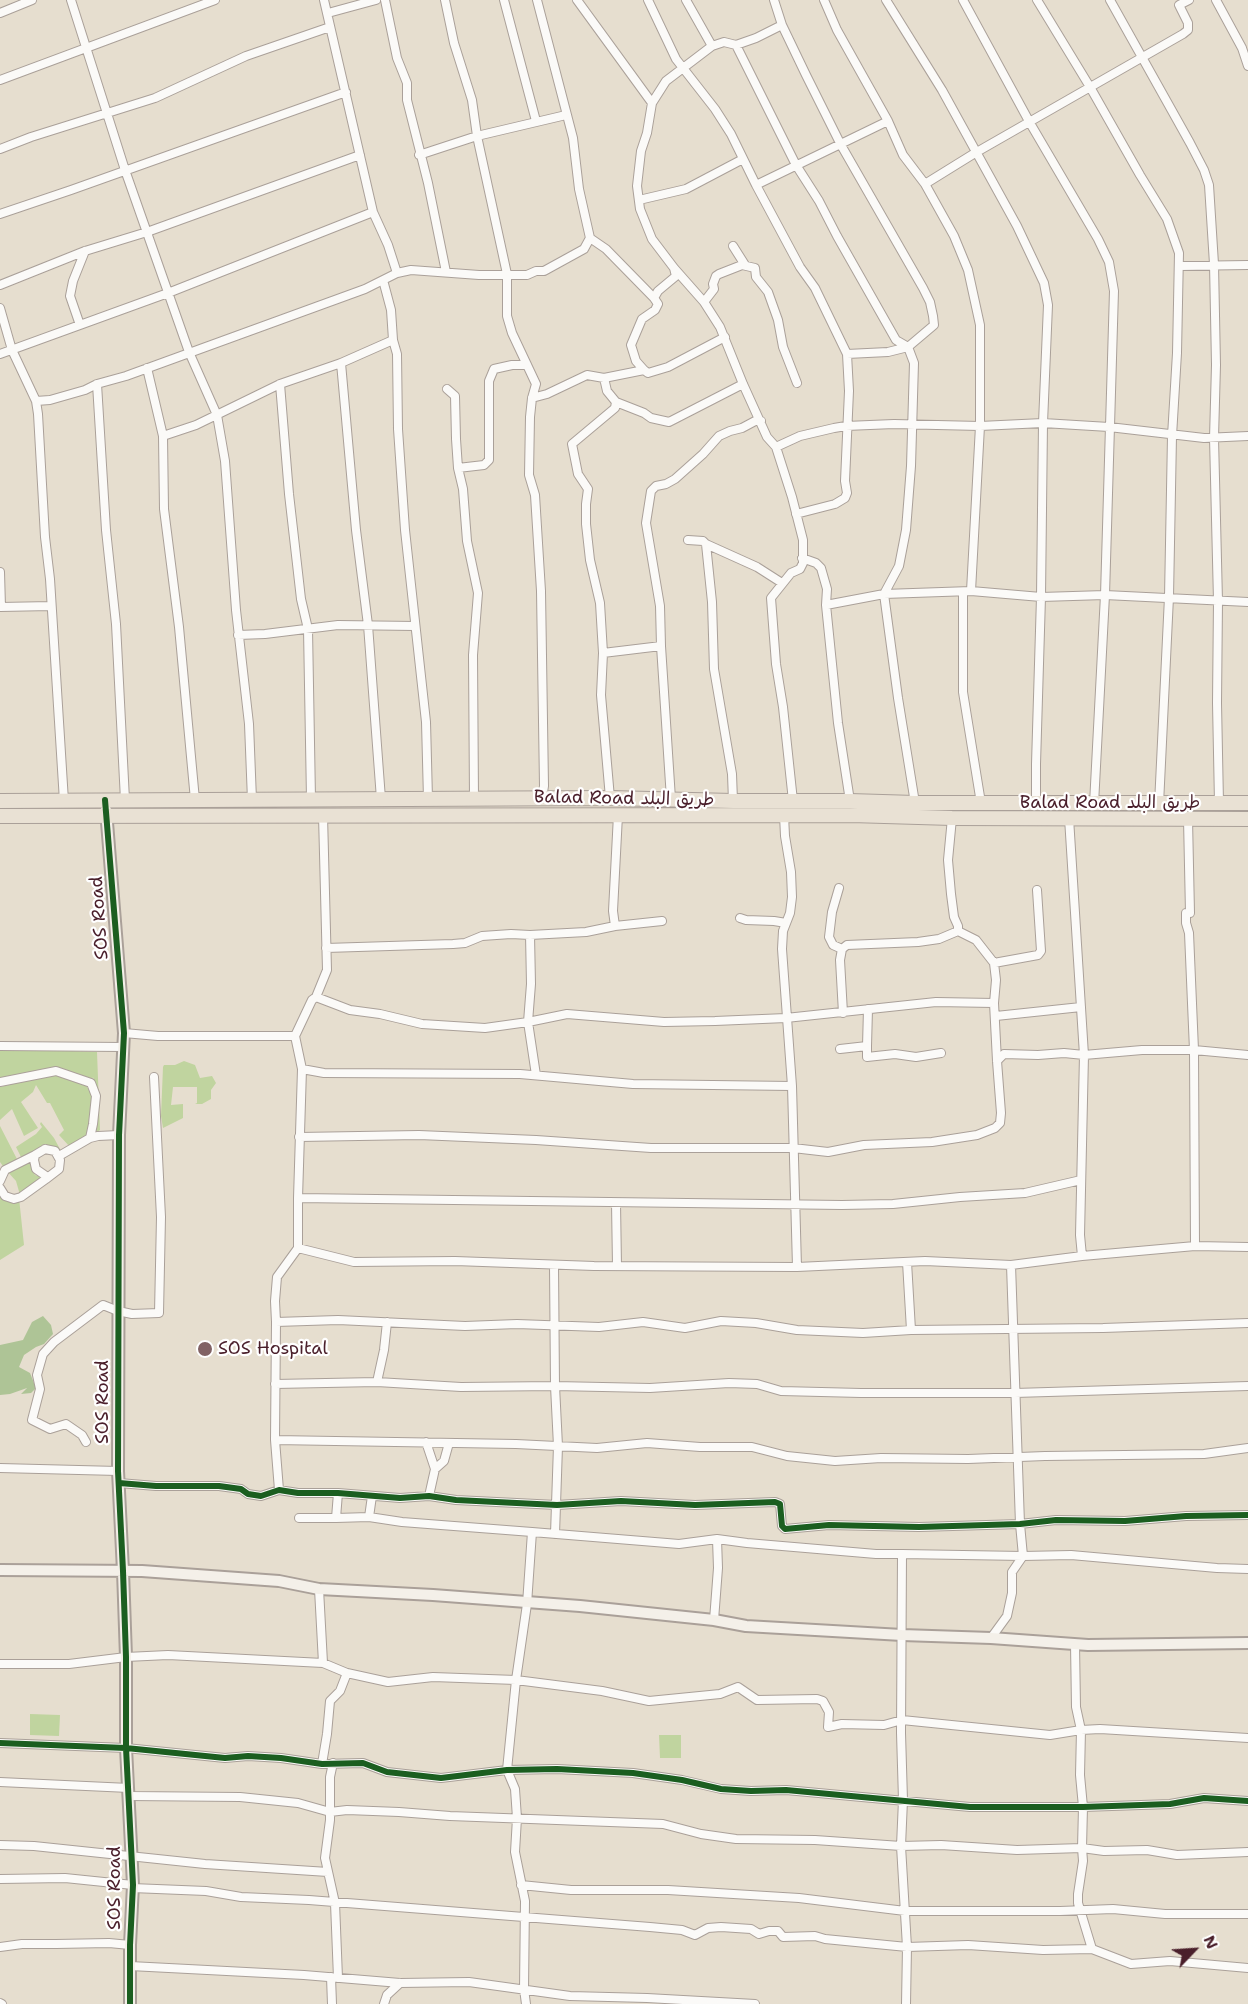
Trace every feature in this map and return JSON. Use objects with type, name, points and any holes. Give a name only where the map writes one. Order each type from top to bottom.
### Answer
[{"type":"highway","name":"Balad Road طريق البلد","points":[[0,801],[610,798],[915,803],[1248,803]]},
{"type":"highway","name":"Balad Road طريق البلد","points":[[0,816],[784,815],[1248,819]]},
{"type":"street","points":[[0,13],[32,0]]},
{"type":"street","points":[[71,0],[106,113],[168,293],[189,352],[217,415],[225,461],[238,635],[249,724],[252,800]]},
{"type":"street","points":[[0,80],[215,0]]},
{"type":"street","points":[[324,0],[373,212],[388,245],[397,273]]},
{"type":"street","points":[[328,12],[376,0]]},
{"type":"street","points":[[385,0],[397,58],[407,83],[407,100],[419,155],[428,183],[446,272]]},
{"type":"street","points":[[445,0],[454,43],[472,100],[477,136],[507,274],[507,316],[512,333],[536,384],[532,399],[529,476],[535,495],[541,591],[544,786],[542,798]]},
{"type":"street","points":[[504,0],[536,121]]},
{"type":"street","points":[[36,401],[66,396],[147,368],[365,289],[397,273],[411,270],[479,275],[527,275],[544,271],[584,249],[590,238],[579,189],[573,138],[537,0]]},
{"type":"street","points":[[577,0],[652,103]]},
{"type":"street","points":[[648,0],[665,38],[683,69],[715,109],[731,134],[800,267],[815,288],[847,354],[849,391],[846,426],[847,493],[845,498],[823,508],[796,514]]},
{"type":"street","points":[[686,0],[712,46]]},
{"type":"street","points":[[774,0],[782,25],[841,145],[930,302],[934,325],[909,347],[888,352],[847,354]]},
{"type":"street","points":[[824,0],[837,30],[888,121],[903,155],[925,184],[954,236],[974,291],[980,324],[980,426],[967,592],[963,692],[981,803]]},
{"type":"street","points":[[886,0],[942,90],[1017,226],[1044,283],[1048,305],[1043,423],[1036,803]]},
{"type":"street","points":[[963,0],[1109,262],[1114,291],[1105,595],[1094,804]]},
{"type":"street","points":[[1037,0],[1167,219],[1179,253],[1169,597],[1159,804]]},
{"type":"street","points":[[1110,0],[1204,170],[1209,185],[1214,264],[1216,365],[1214,438],[1219,803]]},
{"type":"street","points":[[925,184],[1188,30],[1188,23],[1178,2],[1189,0]]},
{"type":"street","points":[[1216,0],[1242,48],[1248,66]]},
{"type":"street","points":[[782,25],[736,45],[724,42],[712,46],[666,81],[652,103],[638,170],[639,200],[652,239],[704,302],[720,327],[767,437],[776,447],[803,540],[803,563],[800,569],[792,573],[771,598],[776,664],[793,801]]},
{"type":"street","points":[[0,149],[155,98],[246,56],[330,27]]},
{"type":"street","points":[[736,45],[796,165],[819,201],[896,340],[909,347],[914,363],[911,466],[906,530],[899,566],[884,594],[915,803]]},
{"type":"street","points":[[0,214],[346,92]]},
{"type":"street","points":[[419,155],[477,136],[566,115]]},
{"type":"street","points":[[756,185],[888,121]]},
{"type":"street","points":[[0,285],[86,251],[147,232],[360,154]]},
{"type":"street","points":[[639,200],[686,189],[742,159]]},
{"type":"street","points":[[0,354],[168,293],[373,212]]},
{"type":"street","points":[[590,238],[606,249],[658,304],[655,310],[642,319],[631,345],[636,361],[648,373],[668,367],[725,337]]},
{"type":"street","points":[[733,246],[745,265]]},
{"type":"street","points":[[80,325],[70,296],[73,281],[86,251]]},
{"type":"street","points":[[704,302],[714,289],[716,276],[745,265],[755,268],[756,277],[768,292],[778,320],[783,347],[797,383]]},
{"type":"street","points":[[1180,266],[1248,265]]},
{"type":"street","points":[[654,298],[658,291],[676,276],[674,268]]},
{"type":"street","points":[[383,280],[391,310],[393,340],[398,361],[396,385],[398,429],[415,626],[426,722],[428,799]]},
{"type":"street","points":[[0,308],[12,350],[36,401],[64,801]]},
{"type":"street","points":[[163,436],[196,425],[280,384],[341,363],[393,340]]},
{"type":"street","points":[[341,363],[356,530],[368,625],[381,799]]},
{"type":"street","points":[[458,468],[484,465],[489,460],[489,388],[494,369],[512,365],[527,365]]},
{"type":"street","points":[[147,368],[163,436],[164,509],[179,627],[195,800]]},
{"type":"street","points":[[532,399],[588,375],[604,378],[644,370]]},
{"type":"street","points":[[604,378],[607,391],[616,402],[644,412],[651,418],[669,422],[743,384]]},
{"type":"street","points":[[97,384],[106,530],[116,624],[125,800]]},
{"type":"street","points":[[280,384],[294,541],[301,599],[308,629],[310,800]]},
{"type":"street","points":[[447,389],[455,396],[458,468],[464,489],[467,541],[478,593],[473,655],[474,799]]},
{"type":"street","points":[[610,798],[602,695],[603,653],[600,603],[590,560],[587,532],[588,489],[578,474],[572,444],[615,408],[616,402]]},
{"type":"street","points":[[671,799],[660,606],[646,523],[651,491],[656,486],[675,479],[719,436],[757,420],[762,421]]},
{"type":"street","points":[[776,447],[800,436],[846,426],[980,426],[1043,423],[1172,436],[1214,438],[1248,436]]},
{"type":"street","points":[[688,540],[703,541],[757,567],[782,583]]},
{"type":"street","points":[[706,544],[712,602],[714,669],[732,774],[733,801]]},
{"type":"street","points":[[802,558],[816,563],[821,568],[827,589],[826,605],[838,723],[850,801]]},
{"type":"street","points":[[0,572],[0,607],[51,606]]},
{"type":"street","points":[[826,605],[884,594],[967,592],[1041,597],[1105,595],[1248,602]]},
{"type":"street","points":[[238,635],[338,625],[415,626]]},
{"type":"street","points":[[603,653],[661,646]]},
{"type":"street","name":"SOS Road","points":[[105,800],[124,1033],[119,1135],[118,1471],[132,1886],[130,2004]]},
{"type":"street","points":[[279,1490],[275,1440],[275,1301],[277,1277],[298,1248],[302,1069],[295,1036],[312,1000],[316,997],[327,970],[323,815]]},
{"type":"street","points":[[615,926],[613,911],[618,815]]},
{"type":"street","points":[[784,815],[785,836],[792,872],[790,913],[783,931],[782,949],[792,1086],[797,1267]]},
{"type":"street","points":[[952,818],[948,860],[954,917],[958,931]]},
{"type":"street","points":[[1069,818],[1084,1055],[1080,1235],[1082,1256]]},
{"type":"street","points":[[1188,819],[1190,913],[1186,913],[1186,923],[1189,933],[1194,1050],[1195,1246]]},
{"type":"street","points":[[839,888],[832,912],[829,937],[833,945],[842,949]]},
{"type":"street","points":[[994,963],[1038,955],[1041,951],[1037,890]]},
{"type":"street","points":[[740,918],[786,923]]},
{"type":"street","points":[[326,948],[453,944],[465,943],[482,936],[586,932],[662,921]]},
{"type":"street","points":[[299,1137],[419,1135],[651,1148],[793,1148],[828,1152],[864,1145],[932,1142],[977,1135],[995,1128],[1000,1123],[1001,1113],[994,1003],[996,980],[994,963],[976,940],[958,931],[939,939],[850,945],[842,949]]},
{"type":"street","points":[[530,935],[531,984],[528,1022],[536,1075]]},
{"type":"street","points":[[842,949],[840,960],[843,1013]]},
{"type":"street","points":[[316,997],[350,1010],[422,1024],[485,1028],[567,1014],[664,1022],[786,1018],[936,1002],[994,1003]]},
{"type":"street","points":[[996,1016],[1081,1007]]},
{"type":"street","points":[[868,1009],[867,1057],[896,1054],[916,1057],[941,1053]]},
{"type":"street","points":[[124,1033],[158,1036],[295,1036]]},
{"type":"street","points":[[0,1046],[123,1047]]},
{"type":"street","points":[[840,1049],[867,1046]]},
{"type":"street","points":[[997,1060],[1004,1054],[1084,1055],[1142,1050],[1194,1050],[1248,1055]]},
{"type":"street","points":[[302,1069],[324,1073],[536,1075],[633,1084],[792,1086]]},
{"type":"street","points":[[0,1082],[56,1071],[92,1083],[96,1096],[90,1138]]},
{"type":"street","points":[[86,1442],[82,1435],[66,1424],[50,1429],[32,1420],[40,1389],[37,1376],[44,1354],[60,1336],[103,1305],[118,1311],[147,1315],[159,1313],[161,1217],[154,1077]]},
{"type":"street","points":[[59,1156],[90,1138],[119,1135]]},
{"type":"street","points":[[0,1181],[5,1170],[42,1150],[55,1151],[59,1156],[59,1169],[21,1197],[14,1199],[5,1196],[0,1188]]},
{"type":"street","points":[[35,1155],[36,1169],[46,1176],[46,1179]]},
{"type":"street","points":[[298,1198],[795,1206],[893,1204],[1025,1193],[1081,1180]]},
{"type":"street","points":[[616,1203],[617,1266]]},
{"type":"street","points":[[298,1248],[354,1262],[456,1261],[554,1265],[797,1267],[907,1262],[1011,1265],[1195,1246],[1248,1247]]},
{"type":"street","points":[[907,1262],[911,1330]]},
{"type":"street","points":[[554,1265],[558,1446],[555,1534]]},
{"type":"street","points":[[991,1638],[1006,1616],[1012,1593],[1012,1572],[1023,1556],[1017,1457],[1011,1265]]},
{"type":"street","points":[[276,1322],[338,1320],[465,1326],[476,1324],[599,1327],[643,1322],[685,1328],[721,1321],[756,1323],[797,1330],[862,1333],[1248,1323]]},
{"type":"street","points":[[377,1382],[387,1322]]},
{"type":"street","points":[[275,1384],[377,1382],[461,1388],[555,1386],[650,1388],[729,1383],[757,1384],[781,1391],[810,1393],[1015,1393],[1248,1386]]},
{"type":"street","points":[[275,1440],[597,1448],[647,1443],[700,1447],[752,1447],[787,1456],[835,1461],[881,1458],[968,1460],[1204,1454],[1248,1448]]},
{"type":"street","points":[[426,1442],[435,1469],[429,1496]]},
{"type":"street","points":[[435,1469],[444,1461],[449,1443]]},
{"type":"street","points":[[0,1468],[118,1471]]},
{"type":"street","points":[[119,1483],[156,1486],[219,1486],[241,1489],[248,1494],[261,1496],[279,1490],[400,1498],[429,1496],[456,1500],[557,1505],[621,1502],[695,1504],[775,1502],[780,1504],[784,1529],[829,1526],[919,1527],[1020,1524],[1056,1520],[1125,1521],[1176,1516],[1248,1515]]},
{"type":"street","points":[[336,1518],[338,1493]]},
{"type":"street","points":[[369,1517],[372,1496]]},
{"type":"street","points":[[299,1518],[369,1517],[402,1522],[679,1544],[717,1539],[853,1552],[1071,1555],[1248,1569]]},
{"type":"street","points":[[526,2004],[524,1989],[525,1901],[515,1852],[517,1818],[515,1789],[507,1770],[516,1680],[527,1604],[532,1532]]},
{"type":"street","points":[[714,1620],[718,1568],[717,1539]]},
{"type":"street","points":[[902,1554],[903,1800],[901,1846],[907,1947],[906,2004]]},
{"type":"street","points":[[0,1570],[123,1571],[279,1581],[320,1589],[580,1606],[714,1620],[746,1626],[1075,1644],[1248,1643]]},
{"type":"street","points":[[320,1589],[323,1663]]},
{"type":"street","points":[[1075,1644],[1076,1707],[1081,1730],[1080,1775],[1083,1807],[1082,1875],[1078,1894],[1092,1949]]},
{"type":"street","points":[[0,1664],[69,1664],[126,1657],[168,1655],[273,1659],[323,1663],[347,1673],[388,1682],[433,1677],[516,1680],[603,1691],[649,1701],[720,1694],[738,1687],[757,1700],[817,1699],[824,1701],[829,1712],[828,1727],[842,1724],[884,1725],[902,1720],[1050,1735],[1081,1730],[1150,1731],[1248,1738]]},
{"type":"street","points":[[322,1764],[330,1701],[340,1691],[347,1673]]},
{"type":"street","points":[[0,1743],[126,1748],[225,1758],[248,1756],[281,1758],[322,1764],[363,1763],[387,1772],[441,1778],[507,1770],[557,1769],[633,1773],[682,1780],[721,1789],[786,1790],[988,1808],[1170,1804],[1204,1798],[1248,1801]]},
{"type":"street","points":[[332,2004],[335,1978],[335,1903],[328,1872],[326,1845],[333,1763]]},
{"type":"street","points":[[0,1782],[129,1792],[240,1797],[298,1803],[330,1812],[368,1811],[663,1824],[701,1834],[736,1839],[815,1840],[901,1846],[941,1845],[1025,1850],[1082,1848],[1104,1851],[1147,1850],[1177,1855],[1248,1852]]},
{"type":"street","points":[[0,1845],[328,1872]]},
{"type":"street","points":[[0,1879],[65,1878],[132,1886],[206,1891],[241,1897],[682,1930],[694,1935],[708,1928],[751,1929],[759,1934],[778,1931],[783,1937],[815,1936],[907,1947],[968,1945],[1043,1950],[1092,1949],[1131,1964],[1170,1961],[1248,1968]]},
{"type":"street","points":[[521,1885],[571,1890],[668,1890],[799,1898],[905,1911],[1113,1909],[1165,1914],[1248,1914]]},
{"type":"street","points":[[0,1947],[109,1943],[130,1945]]},
{"type":"street","points":[[129,1966],[400,1983],[469,1982],[570,1996],[755,2004]]},
{"type":"street","points":[[384,2004],[387,1995],[400,1983]]},
{"type":"green space","points":[[0,1048],[97,1052],[100,1130],[97,1132],[95,1127],[98,1092],[93,1077],[90,1086],[86,1085],[92,1096],[90,1127],[88,1128],[92,1135],[70,1147],[59,1135],[64,1130],[50,1103],[47,1103],[36,1085],[33,1092],[21,1102],[38,1128],[24,1136],[12,1109],[0,1120],[0,1087],[12,1084],[0,1085]]},
{"type":"green space","points":[[184,1061],[195,1065],[200,1078],[212,1076],[216,1083],[211,1090],[211,1099],[202,1104],[195,1104],[197,1103],[197,1087],[173,1087],[171,1105],[183,1104],[183,1118],[163,1128],[161,1116],[163,1067]]},
{"type":"green space","points":[[41,1122],[61,1151],[56,1150],[22,1159],[16,1147],[36,1134],[42,1127]]},
{"type":"green space","points":[[0,1126],[18,1161],[5,1169],[0,1162]]},
{"type":"green space","points":[[32,1160],[35,1175],[47,1179],[20,1195],[16,1181],[7,1171]]},
{"type":"green space","points":[[0,1195],[19,1198],[24,1245],[0,1260]]},
{"type":"green space","points":[[43,1316],[51,1325],[53,1334],[44,1344],[24,1355],[19,1367],[30,1373],[36,1388],[31,1393],[21,1394],[27,1388],[0,1395],[0,1345],[23,1340],[32,1322]]},
{"type":"green space","points":[[30,1714],[60,1715],[59,1736],[30,1735]]},
{"type":"green space","points":[[659,1735],[681,1735],[681,1758],[660,1758]]},
{"type":"cycle path","points":[[105,800],[124,1033],[119,1135],[118,1471],[126,1657],[126,1748],[133,1885],[130,2004]]},
{"type":"cycle path","points":[[119,1483],[156,1486],[219,1486],[241,1489],[248,1494],[261,1496],[279,1490],[400,1498],[429,1496],[456,1500],[557,1505],[621,1501],[695,1505],[775,1502],[780,1504],[782,1526],[785,1529],[829,1525],[919,1527],[1020,1524],[1056,1520],[1125,1521],[1186,1516],[1248,1515]]},
{"type":"cycle path","points":[[0,1743],[126,1748],[225,1758],[248,1756],[281,1758],[322,1764],[363,1763],[387,1772],[441,1778],[507,1770],[557,1769],[633,1773],[682,1780],[721,1789],[786,1790],[970,1807],[1170,1804],[1204,1798],[1248,1801]]},
{"type":"place","name":"SOS Hospital","points":[[205,1349]]}]
